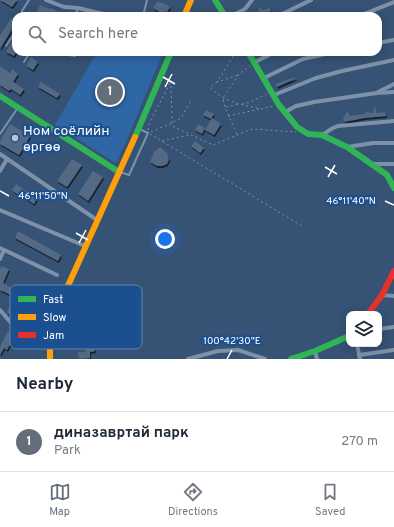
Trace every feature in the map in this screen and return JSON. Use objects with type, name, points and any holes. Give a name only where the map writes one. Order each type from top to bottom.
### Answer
[{"type":"street","points":[[48,0],[64,7],[78,8],[95,12]]},
{"type":"street","points":[[186,12],[191,0]]},
{"type":"street","points":[[215,0],[222,12]]},
{"type":"street","points":[[238,12],[245,8],[252,0]]},
{"type":"street","points":[[286,12],[311,0]]},
{"type":"street","points":[[369,12],[394,2]]},
{"type":"street","points":[[382,42],[394,40]]},
{"type":"street","points":[[68,285],[169,56]]},
{"type":"street","points":[[251,56],[279,105],[297,127],[308,134],[322,135],[347,147],[387,175],[394,188]]},
{"type":"street","points":[[255,62],[267,56]]},
{"type":"street","points":[[264,78],[303,59],[316,56]]},
{"type":"street","points":[[273,93],[322,76],[394,60]]},
{"type":"street","points":[[376,93],[394,84]]},
{"type":"street","points":[[285,112],[296,106],[376,93],[394,92]]},
{"type":"street","points":[[0,96],[119,172]]},
{"type":"street","points":[[322,135],[338,126],[394,121]]},
{"type":"street","points":[[347,147],[373,143],[394,143]]},
{"type":"street","points":[[0,154],[97,220]]},
{"type":"street","points":[[0,171],[7,159]]},
{"type":"street","points":[[373,164],[394,164]]},
{"type":"street","points":[[0,210],[85,246]]},
{"type":"street","points":[[0,259],[2,249],[57,275]]},
{"type":"street","points":[[370,311],[382,295],[394,271]]},
{"type":"street","points":[[382,295],[394,296]]},
{"type":"street","points":[[0,310],[10,321]]},
{"type":"street","points":[[382,329],[394,327]]},
{"type":"street","points":[[291,359],[315,351],[346,337]]},
{"type":"street","points":[[188,359],[218,351],[238,350],[265,359]]},
{"type":"street","points":[[361,356],[394,350]]},
{"type":"street","points":[[315,351],[318,359]]},
{"type":"street","points":[[361,356],[366,359]]},
{"type":"lane","points":[[22,12],[30,0]]},
{"type":"lane","points":[[144,12],[147,0]]},
{"type":"lane","points":[[76,12],[78,8]]},
{"type":"lane","points":[[6,46],[12,37]]},
{"type":"lane","points":[[24,62],[28,56]]},
{"type":"lane","points":[[0,134],[18,108]]},
{"type":"lane","points":[[119,172],[129,175],[148,133],[138,128]]},
{"type":"path","points":[[233,56],[217,82],[210,88],[224,98],[239,104],[261,109]]},
{"type":"path","points":[[217,82],[239,74],[255,62]]},
{"type":"path","points":[[238,135],[228,116],[224,98],[239,74]]},
{"type":"path","points":[[148,133],[149,124],[171,81],[172,123],[174,127],[213,145],[252,129],[308,134]]},
{"type":"path","points":[[225,108],[228,106],[251,102],[273,93]]},
{"type":"path","points":[[148,133],[181,118],[192,99]]},
{"type":"path","points":[[228,116],[279,105]]},
{"type":"path","points":[[148,133],[302,226]]},
{"type":"path","points":[[161,141],[191,135]]},
{"type":"shaded area","points":[[96,56],[161,56],[116,163],[55,125]]},
{"type":"building","points":[[0,0],[17,0],[12,7]]},
{"type":"building","points":[[158,1],[170,7],[167,12],[160,12],[153,8]]},
{"type":"building","points":[[40,5],[58,12],[40,12],[37,11]]},
{"type":"building","points":[[258,7],[263,10],[270,8],[271,11],[268,12],[260,12]]},
{"type":"building","points":[[12,18],[12,30],[0,49],[0,36]]},
{"type":"building","points":[[12,41],[12,55],[6,52]]},
{"type":"building","points":[[31,57],[38,62],[33,70],[26,66]]},
{"type":"building","points":[[0,66],[10,73],[12,69],[18,74],[13,82],[24,89],[20,95],[11,89],[9,91],[0,85]]},
{"type":"building","points":[[297,78],[277,87],[276,84],[289,79]]},
{"type":"building","points":[[41,82],[60,94],[57,98],[38,87]]},
{"type":"building","points":[[375,106],[377,113],[385,112],[386,116],[344,122],[343,116],[344,117],[347,111],[350,116],[365,114],[365,112],[373,113]]},
{"type":"building","points":[[206,110],[214,114],[211,119],[203,115]]},
{"type":"building","points":[[212,118],[221,124],[214,135],[205,130]]},
{"type":"building","name":"Ном соёлийн өргөө","points":[[10,124],[30,136],[19,155],[0,144],[0,141]]},
{"type":"building","points":[[198,124],[205,128],[202,134],[195,130]]},
{"type":"building","points":[[195,141],[204,148],[200,153],[191,146]]},
{"type":"building","points":[[160,147],[167,153],[169,159],[167,164],[157,166],[150,162],[154,152]]},
{"type":"building","points":[[72,159],[82,165],[67,187],[57,181]]},
{"type":"building","points":[[93,171],[103,177],[88,201],[78,194]]},
{"type":"building","points":[[16,184],[27,192],[28,191],[38,197],[34,204],[20,195],[20,193],[18,195],[12,190]]},
{"type":"building","points":[[18,231],[61,255],[58,261],[15,238]]},
{"type":"building","points":[[2,266],[9,269],[3,283],[10,287],[10,295],[0,290],[0,269]]},
{"type":"building","points":[[9,308],[10,309],[10,315],[7,312]]},
{"type":"building","points":[[8,331],[10,332],[10,344],[7,350],[4,348],[0,355],[0,347]]},
{"type":"building","points":[[85,349],[95,349],[95,351],[90,352],[90,358],[79,359],[78,352],[85,352]]},
{"type":"traffic: fast","points":[[215,0],[222,12]]},
{"type":"traffic: fast","points":[[135,137],[169,56]]},
{"type":"traffic: fast","points":[[250,56],[279,105],[297,127],[308,134],[322,135],[347,147],[387,175],[394,188]]},
{"type":"traffic: fast","points":[[0,96],[119,172]]},
{"type":"traffic: fast","points":[[291,359],[315,351],[346,337]]},
{"type":"traffic: slow","points":[[186,12],[191,0]]},
{"type":"traffic: slow","points":[[68,285],[135,137]]},
{"type":"traffic: slow","points":[[50,349],[50,359]]},
{"type":"traffic: jam","points":[[370,311],[382,295],[394,271]]},
{"type":"place","name":"диназавртай парк","points":[[110,92]]},
{"type":"place","name":"Ном соёлийн өргөө","points":[[15,138]]}]
